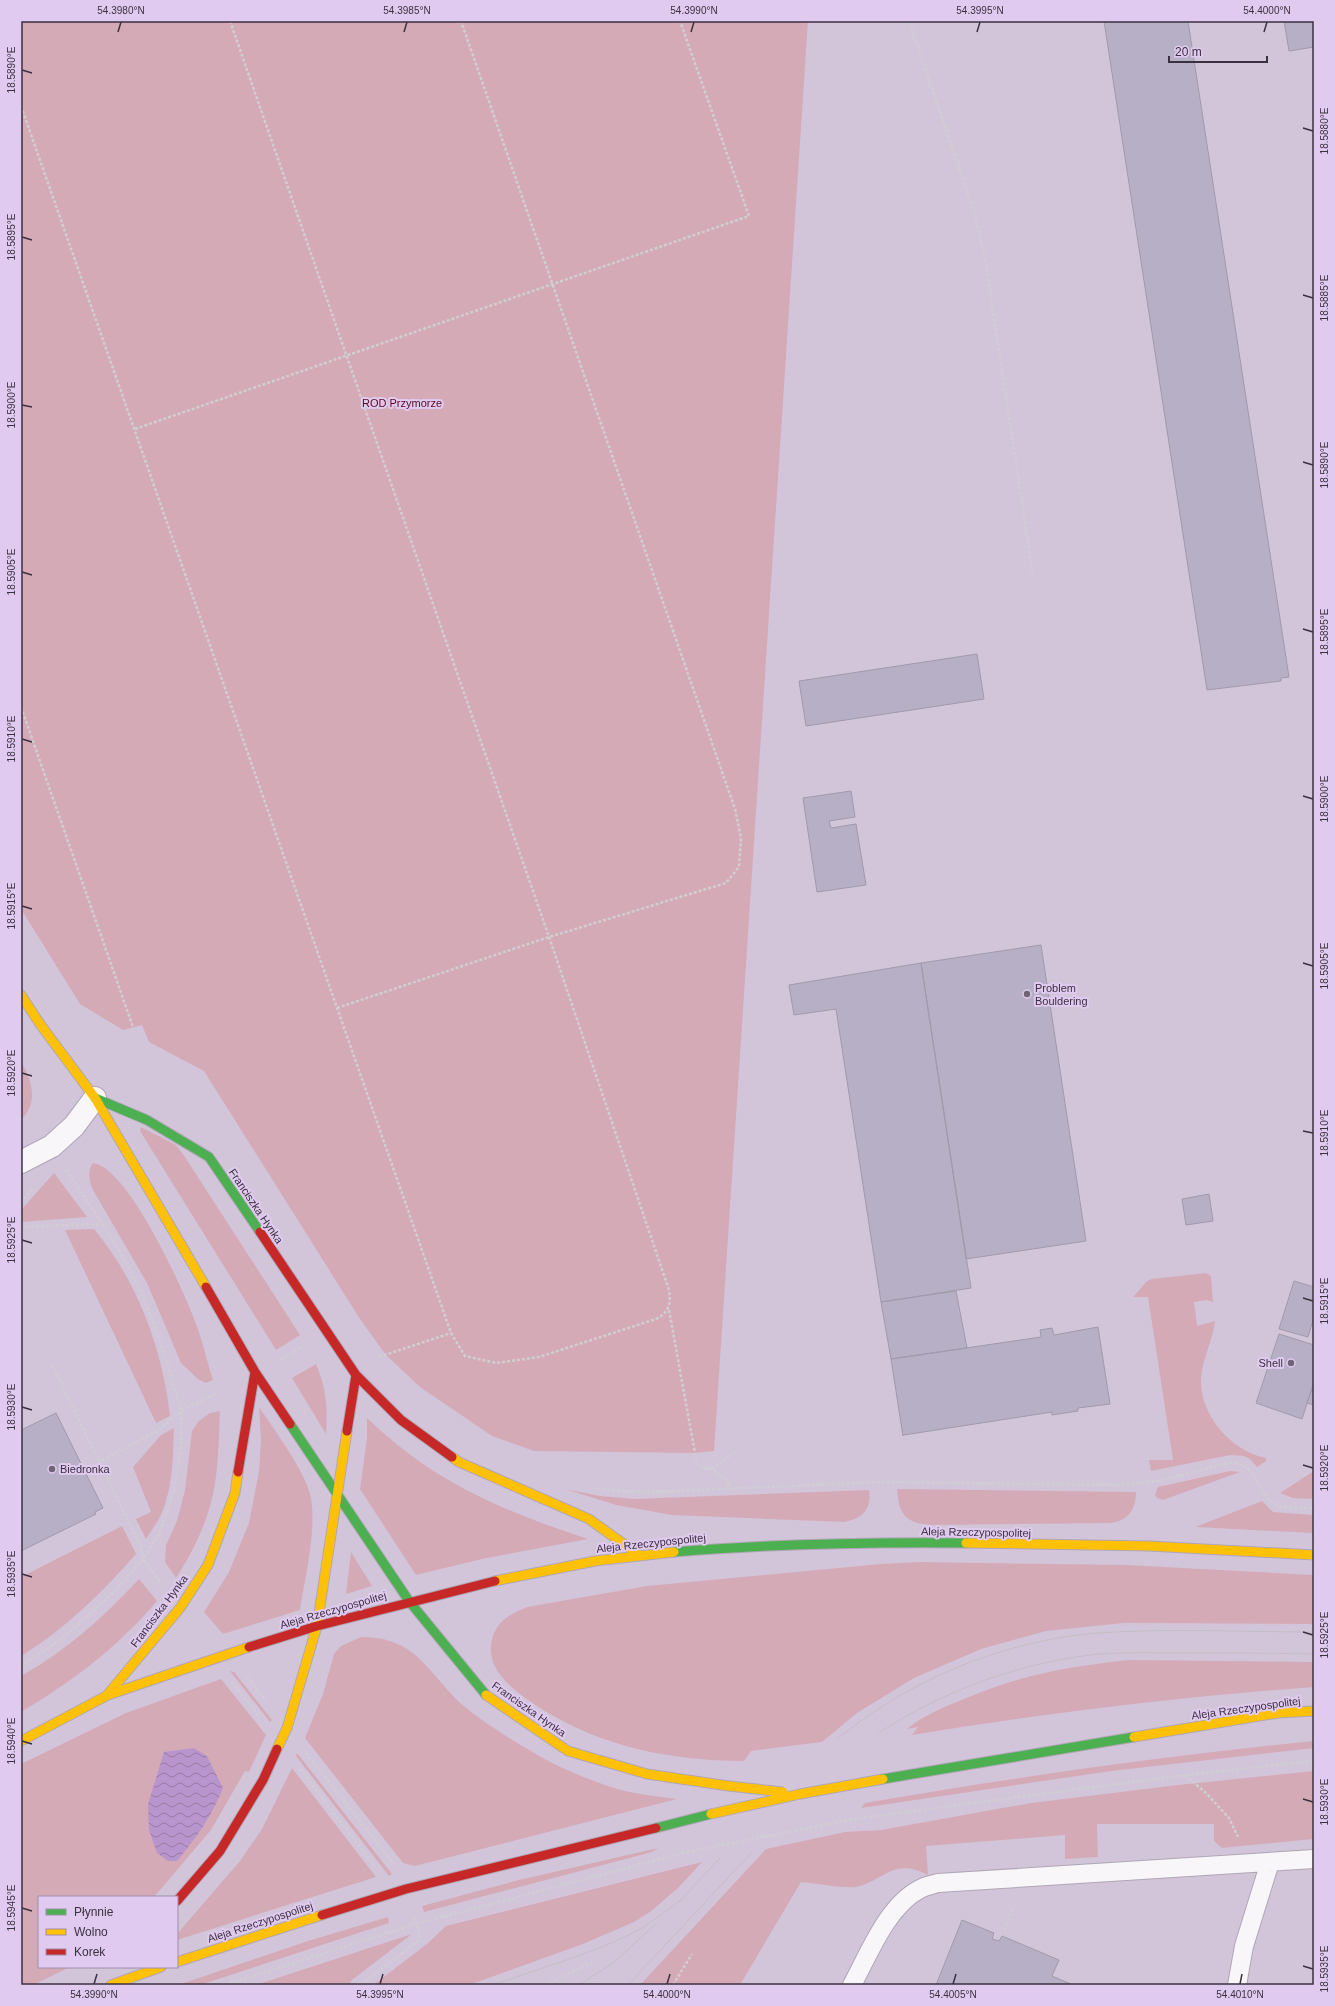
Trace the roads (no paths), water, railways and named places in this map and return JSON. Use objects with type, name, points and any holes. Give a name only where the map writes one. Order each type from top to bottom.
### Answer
[{"type":"street","name":"Franciszka Hynka","points":[[21,995],[40,1024],[95,1098],[255,1372],[409,1601],[487,1697],[568,1750],[647,1774],[728,1786],[800,1794]]},
{"type":"street","name":"Franciszka Hynka","points":[[95,1098],[147,1120],[209,1157],[356,1375],[402,1420],[459,1462],[589,1519],[639,1555]]},
{"type":"street","points":[[21,1162],[52,1146],[74,1126],[95,1098]]},
{"type":"street","name":"Franciszka Hynka","points":[[108,1695],[180,1608],[208,1566],[235,1493],[255,1372]]},
{"type":"street","points":[[178,1900],[220,1851],[263,1780],[287,1728],[317,1626],[356,1375]]},
{"type":"street","name":"Aleja Rzeczypospolitej","points":[[21,1741],[108,1695],[228,1653],[317,1626],[409,1601],[531,1572],[639,1555],[763,1545],[891,1542],[1149,1546],[1314,1555]]},
{"type":"street","name":"Aleja Rzeczypospolitej","points":[[178,1962],[406,1889],[711,1814],[800,1794],[882,1778],[1278,1713],[1314,1711]]},
{"type":"street","points":[[127,1979],[133,1968]]},
{"type":"street","points":[[111,1985],[158,1968]]},
{"type":"lane","points":[[852,1985],[892,1912],[920,1889],[938,1883],[1314,1859]]},
{"type":"lane","points":[[1237,1985],[1244,1946],[1270,1862]]},
{"type":"water","points":[[194,1748],[207,1756],[223,1788],[209,1817],[191,1844],[177,1861],[168,1861],[157,1853],[149,1830],[148,1804],[164,1752]]},
{"type":"tram line","points":[[837,1739],[880,1708],[935,1677],[987,1656],[1042,1641],[1097,1633],[1178,1630],[1314,1632]]},
{"type":"tram line","points":[[879,1733],[930,1704],[984,1680],[1013,1671],[1070,1658],[1099,1654],[1131,1653],[1314,1654]]},
{"type":"tram line","points":[[628,1985],[752,1852]]},
{"type":"tram line","points":[[679,1902],[720,1858]]},
{"type":"tram line","points":[[493,1985],[569,1959],[625,1937],[647,1925],[682,1899]]},
{"type":"tram line","points":[[579,1985],[613,1963],[657,1923]]},
{"type":"place","name":"Problem Bouldering","points":[[1027,994]]},
{"type":"place","name":"Shell","points":[[1291,1363]]},
{"type":"place","name":"Biedronka","points":[[52,1469]]},
{"type":"park label","name":"ROD Przymorze","points":[[402,403]]}]
